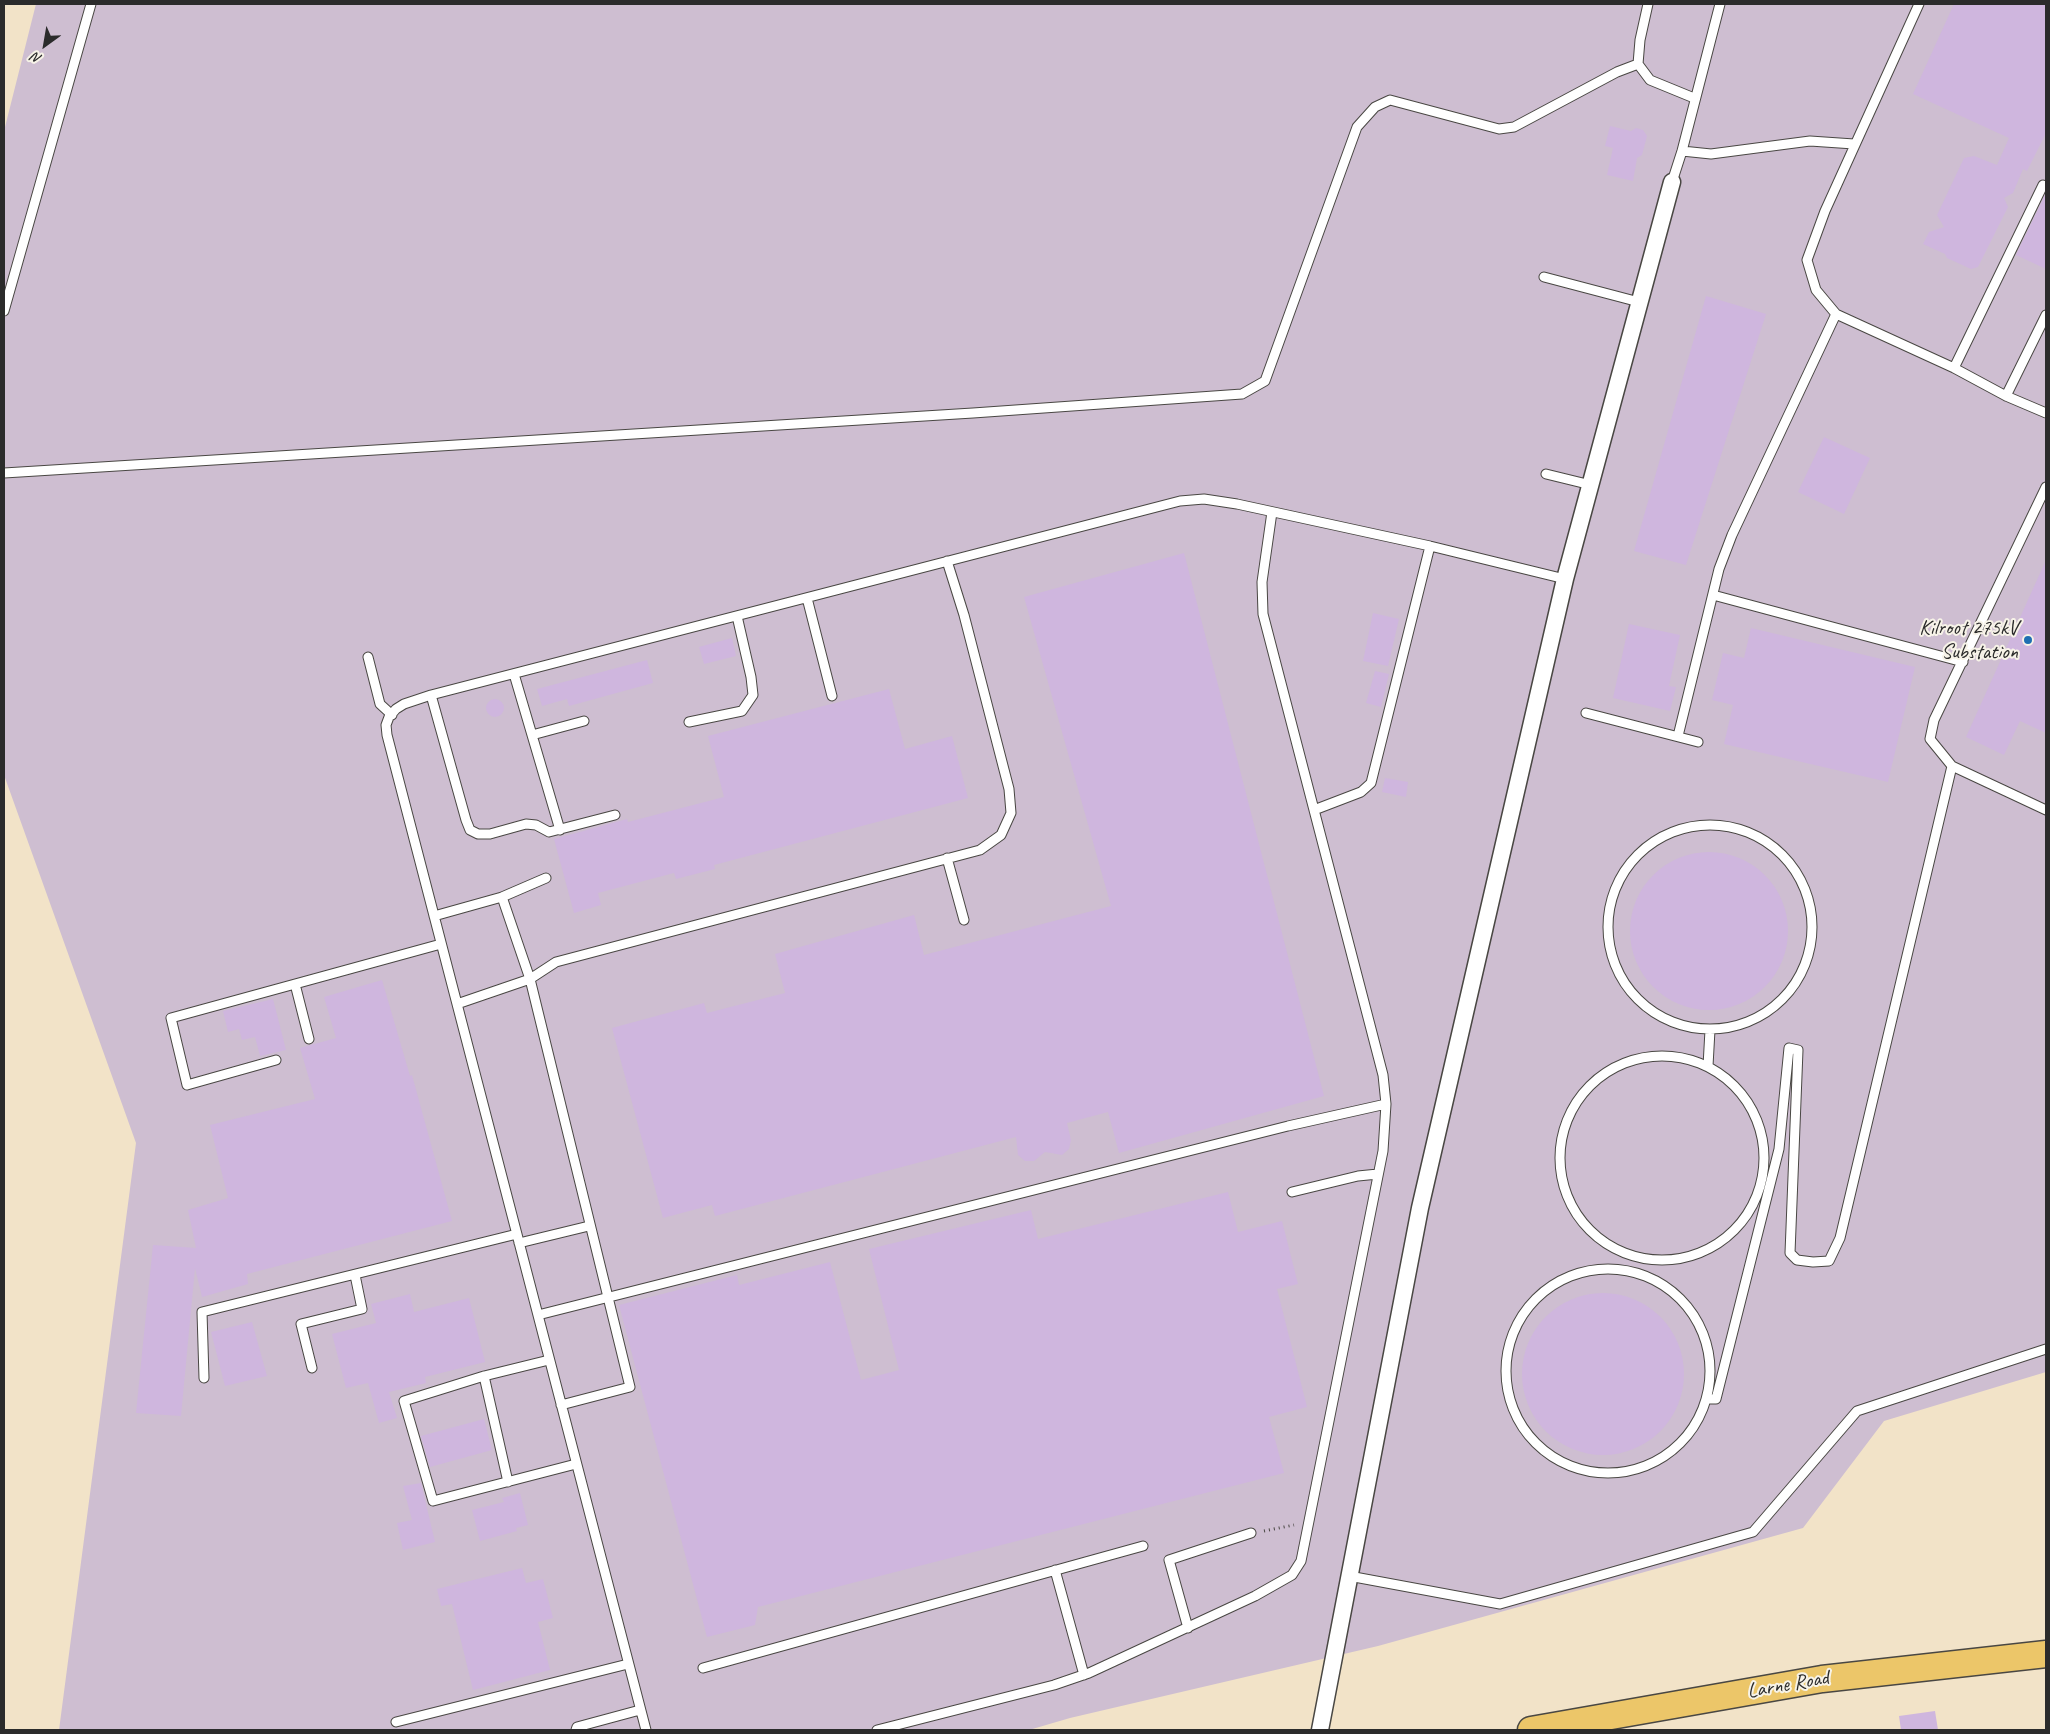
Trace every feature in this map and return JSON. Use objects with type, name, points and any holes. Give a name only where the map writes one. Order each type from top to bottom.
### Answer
[{"type":"main road","name":"Larne Road","points":[[1531,1730],[1822,1679],[2046,1654]]},
{"type":"street","points":[[1320,1730],[1420,1208],[1565,579],[1672,182]]},
{"type":"lane","points":[[4,310],[91,4]]},
{"type":"lane","points":[[1648,4],[1640,40],[1638,64],[1650,80],[1694,98]]},
{"type":"lane","points":[[1672,182],[1682,151],[1694,98],[1720,4]]},
{"type":"lane","points":[[1919,4],[1854,144],[1825,211],[1807,260],[1816,290],[1836,314],[1954,368],[2006,396],[2046,413]]},
{"type":"lane","points":[[4,473],[426,445],[973,413],[1242,394],[1265,381],[1357,127],[1375,107],[1390,100],[1499,129],[1514,127],[1617,72],[1638,64]]},
{"type":"lane","points":[[1682,151],[1711,154],[1810,141],[1854,144]]},
{"type":"lane","points":[[1954,368],[2043,185]]},
{"type":"lane","points":[[1544,277],[1639,302]]},
{"type":"lane","points":[[1678,736],[1713,595],[1732,535],[1836,314]]},
{"type":"lane","points":[[2006,396],[2046,315]]},
{"type":"lane","points":[[1546,474],[1591,485]]},
{"type":"lane","points":[[2046,487],[1934,720],[1930,739],[1952,766],[2046,810]]},
{"type":"lane","points":[[646,1730],[387,735],[386,724],[392,714],[404,704],[432,695],[1180,501],[1204,499],[1221,501],[1430,546],[1565,579]]},
{"type":"lane","points":[[877,1730],[1054,1685],[1084,1675],[1255,1596],[1292,1576],[1301,1561],[1383,1151],[1386,1104],[1383,1075],[1263,614],[1262,582],[1272,512]]},
{"type":"lane","points":[[1314,810],[1361,792],[1371,783],[1430,546]]},
{"type":"lane","points":[[457,1004],[530,979],[556,962],[980,850],[1001,836],[1011,813],[1009,790],[964,615],[947,561]]},
{"type":"lane","points":[[1713,595],[1963,662]]},
{"type":"lane","points":[[808,598],[832,696]]},
{"type":"lane","points":[[689,722],[742,711],[753,695],[751,677],[737,616]]},
{"type":"lane","points":[[368,657],[380,704],[392,714]]},
{"type":"lane","points":[[514,674],[560,830]]},
{"type":"lane","points":[[432,695],[470,830],[478,834],[490,834],[526,824],[536,825],[549,832],[615,815]]},
{"type":"lane","points":[[1586,713],[1698,742]]},
{"type":"lane","points":[[532,735],[584,721]]},
{"type":"lane","points":[[1707,1399],[1716,1399],[1765,1187],[1778,1149],[1788,1048],[1798,1050],[1790,1253],[1797,1260],[1829,1262],[1840,1238],[1952,766]]},
{"type":"lane","points":[[1721,825],[1756,835],[1784,856],[1804,886],[1813,920],[1809,956],[1793,988],[1770,1010],[1742,1025],[1710,1030],[1678,1025],[1649,1010],[1626,987],[1612,958],[1607,926],[1612,894],[1627,866],[1653,841],[1686,827],[1721,825]]},
{"type":"lane","points":[[947,858],[964,920]]},
{"type":"lane","points":[[434,916],[502,897],[546,878]]},
{"type":"lane","points":[[502,897],[530,979],[630,1386],[561,1405]]},
{"type":"lane","points":[[276,1060],[188,1085],[171,1018],[441,944]]},
{"type":"lane","points":[[294,984],[309,1039]]},
{"type":"lane","points":[[1708,1066],[1710,1030]]},
{"type":"lane","points":[[1674,1056],[1708,1066],[1736,1087],[1756,1116],[1765,1151],[1765,1187],[1746,1218],[1723,1241],[1694,1256],[1662,1260],[1630,1255],[1601,1240],[1578,1217],[1564,1188],[1559,1157],[1564,1125],[1580,1096],[1605,1072],[1638,1058],[1674,1056]]},
{"type":"lane","points":[[538,1315],[1279,1128],[1386,1104]]},
{"type":"lane","points":[[1292,1192],[1358,1176],[1378,1174]]},
{"type":"lane","points":[[204,1378],[202,1312],[355,1275],[518,1239],[590,1226]]},
{"type":"lane","points":[[1620,1268],[1630,1255]]},
{"type":"lane","points":[[1620,1268],[1654,1278],[1682,1300],[1702,1329],[1711,1364],[1707,1399],[1691,1431],[1668,1454],[1640,1468],[1608,1473],[1576,1468],[1547,1453],[1524,1430],[1510,1401],[1505,1369],[1510,1337],[1525,1309],[1551,1284],[1584,1270],[1620,1268]]},
{"type":"lane","points":[[312,1368],[301,1324],[362,1310],[355,1275]]},
{"type":"lane","points":[[1349,1576],[1500,1604],[1753,1532],[1857,1411],[2046,1349]]},
{"type":"lane","points":[[549,1360],[484,1376],[404,1401],[433,1502],[576,1464]]},
{"type":"lane","points":[[484,1376],[508,1482]]},
{"type":"lane","points":[[1188,1628],[1169,1560],[1251,1533]]},
{"type":"lane","points":[[703,1668],[1143,1546]]},
{"type":"lane","points":[[1055,1570],[1084,1675]]},
{"type":"lane","points":[[396,1722],[628,1664]]},
{"type":"lane","points":[[576,1730],[577,1726],[640,1710]]},
{"type":"path","points":[[1251,1533],[1308,1522]]},
{"type":"shaded area","points":[[36,4],[2046,4],[2046,1372],[1884,1421],[1803,1528],[1378,1646],[1070,1718],[1029,1730],[59,1730],[136,1143],[4,775],[4,131]]},
{"type":"building","points":[[1954,4],[2046,4],[2046,133],[2027,171],[2023,169],[2013,193],[2004,198],[2008,207],[1978,267],[1971,269],[1923,244],[1929,232],[1944,227],[1937,215],[1964,158],[1974,156],[1997,165],[2009,138],[1913,94]]},
{"type":"building","points":[[1610,126],[1631,131],[1636,128],[1643,130],[1647,136],[1642,155],[1637,158],[1633,181],[1607,175],[1613,148],[1605,146]]},
{"type":"building","points":[[2046,193],[2046,269],[2016,255]]},
{"type":"building","points":[[1706,296],[1766,314],[1686,565],[1634,551]]},
{"type":"building","points":[[1824,437],[1870,458],[1844,514],[1798,492]]},
{"type":"building","points":[[1184,553],[1324,1096],[1119,1153],[1108,1112],[1067,1123],[1071,1140],[1069,1149],[1062,1155],[1045,1152],[1034,1161],[1025,1161],[1018,1155],[1016,1137],[715,1216],[712,1205],[663,1218],[612,1028],[704,1003],[707,1013],[785,993],[775,954],[914,915],[924,955],[1111,906],[1024,597]]},
{"type":"building","name":"Kilroot 275kV Substation","points":[[2046,560],[2046,733],[2020,721],[2004,755],[1966,737]]},
{"type":"building","points":[[1373,613],[1399,619],[1388,666],[1363,661]]},
{"type":"building","points":[[1629,624],[1680,635],[1669,686],[1676,687],[1670,711],[1613,698]]},
{"type":"building","points":[[1751,628],[1915,667],[1888,782],[1724,744],[1733,705],[1712,700],[1723,653],[1744,658]]},
{"type":"building","points":[[732,638],[736,656],[704,664],[699,647]]},
{"type":"building","points":[[647,660],[653,683],[569,706],[567,699],[542,706],[537,689]]},
{"type":"building","points":[[1375,671],[1389,674],[1381,707],[1366,703]]},
{"type":"building","points":[[889,689],[905,749],[952,736],[968,798],[714,865],[715,869],[676,879],[674,873],[598,893],[601,905],[574,913],[554,839],[627,819],[628,822],[724,797],[708,736]]},
{"type":"building","points":[[491,699],[499,699],[504,704],[502,715],[491,717],[486,712],[486,704]]},
{"type":"building","points":[[1385,778],[1408,782],[1406,797],[1382,792]]},
{"type":"building","points":[[1701,852],[1717,852],[1732,855],[1746,861],[1765,875],[1775,887],[1785,908],[1788,931],[1785,954],[1775,975],[1765,987],[1753,997],[1732,1007],[1717,1010],[1701,1010],[1686,1007],[1665,997],[1643,975],[1633,954],[1630,939],[1630,923],[1633,908],[1643,887],[1665,865],[1686,855]]},
{"type":"building","points":[[382,980],[410,1076],[412,1075],[452,1221],[247,1274],[248,1284],[202,1297],[195,1268],[181,1416],[136,1413],[153,1245],[196,1248],[188,1210],[228,1198],[210,1125],[315,1099],[300,1048],[336,1038],[324,997]]},
{"type":"building","points":[[273,999],[286,1050],[260,1056],[255,1037],[242,1040],[239,1029],[228,1032],[223,1011]]},
{"type":"building","points":[[1228,1192],[1238,1232],[1282,1221],[1298,1284],[1277,1289],[1307,1407],[1269,1417],[1284,1473],[758,1607],[755,1625],[707,1637],[619,1305],[737,1275],[739,1285],[830,1262],[861,1380],[899,1370],[869,1249],[1031,1210],[1038,1239]]},
{"type":"building","points":[[1611,1293],[1627,1296],[1641,1302],[1655,1311],[1666,1322],[1681,1350],[1684,1374],[1683,1390],[1675,1412],[1666,1426],[1655,1437],[1627,1452],[1595,1455],[1579,1452],[1565,1446],[1551,1437],[1540,1426],[1525,1398],[1522,1366],[1525,1350],[1531,1336],[1540,1322],[1551,1311],[1579,1296]]},
{"type":"building","points":[[410,1294],[414,1312],[469,1298],[485,1362],[425,1377],[426,1383],[389,1392],[397,1418],[379,1423],[368,1383],[346,1388],[332,1334],[376,1323],[371,1304]]},
{"type":"building","points":[[252,1322],[267,1376],[225,1386],[211,1332]]},
{"type":"building","points":[[484,1419],[492,1450],[430,1467],[421,1436]]},
{"type":"building","points":[[421,1483],[435,1542],[403,1550],[397,1523],[412,1520],[403,1486]]},
{"type":"building","points":[[520,1493],[528,1525],[516,1528],[517,1531],[480,1541],[472,1510],[504,1502],[502,1498]]},
{"type":"building","points":[[522,1568],[526,1583],[543,1579],[553,1618],[538,1622],[550,1670],[473,1690],[452,1604],[441,1606],[437,1589]]},
{"type":"building","points":[[1935,1711],[1938,1730],[1901,1730],[1899,1716]]},
{"type":"place","name":"Kilroot 275kV Substation","points":[[2028,640]]}]
